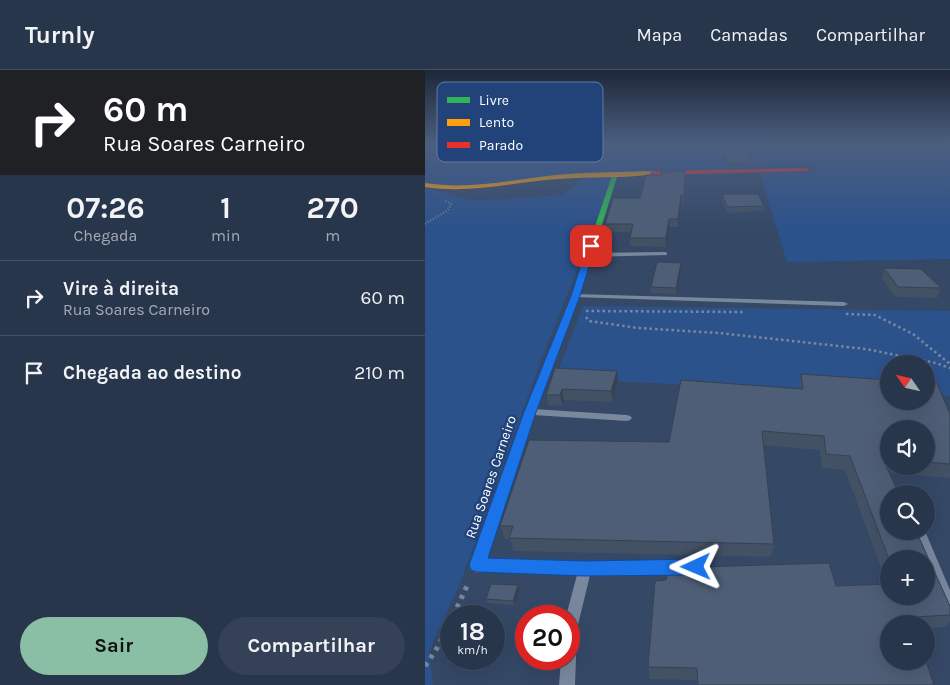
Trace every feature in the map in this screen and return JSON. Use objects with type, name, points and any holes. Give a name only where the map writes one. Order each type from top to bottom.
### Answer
[{"type":"street","points":[[425,185],[446,189],[571,176],[725,172]]},
{"type":"street","name":"Rua Soares Carneiro","points":[[477,565],[530,412],[575,296],[615,174]]},
{"type":"lane","points":[[588,255],[665,254]]},
{"type":"lane","points":[[575,296],[844,304]]},
{"type":"lane","points":[[530,412],[627,418]]},
{"type":"lane","points":[[923,540],[950,606]]},
{"type":"lane","points":[[477,565],[585,568],[716,567]]},
{"type":"lane","points":[[576,605],[585,568]]},
{"type":"lane","points":[[567,685],[568,670]]},
{"type":"path","points":[[425,224],[448,210],[451,204],[440,198]]},
{"type":"path","points":[[751,312],[581,311],[589,321],[638,328],[719,333],[866,350],[935,363],[950,368]]},
{"type":"path","points":[[839,314],[875,315],[913,334],[950,364]]},
{"type":"path","points":[[458,605],[477,565]]},
{"type":"path","points":[[425,666],[440,642]]},
{"type":"shaded area","points":[[425,172],[621,172],[577,173],[484,185],[426,188],[475,201],[563,195],[582,178],[615,174],[540,363],[459,586],[450,605],[440,605],[440,628],[429,652],[433,685],[425,685]]},
{"type":"shaded area","points":[[950,172],[950,259],[787,262],[760,173]]},
{"type":"shaded area","points":[[583,306],[950,311],[950,396],[935,395],[935,355],[880,355],[880,393],[555,379]]},
{"type":"building","points":[[661,172],[685,172],[684,195],[681,195],[678,219],[669,219],[666,238],[630,238],[633,224],[605,224],[613,198],[640,198],[646,175],[662,175]]},
{"type":"building","points":[[722,194],[758,194],[764,206],[727,207]]},
{"type":"building","points":[[657,262],[681,263],[676,288],[651,287]]},
{"type":"building","points":[[884,268],[921,269],[941,288],[898,287]]},
{"type":"building","points":[[555,368],[617,371],[611,391],[562,389],[560,395],[546,395]]},
{"type":"building","points":[[801,374],[880,379],[880,410],[935,410],[935,383],[937,383],[950,414],[950,464],[935,463],[935,420],[880,420],[880,475],[890,475],[895,485],[880,485],[880,535],[850,456],[826,454],[824,436],[762,431],[774,544],[509,538],[513,526],[500,526],[529,440],[669,442],[681,380],[803,389]]},
{"type":"building","points":[[882,540],[920,540],[925,550],[886,550]]},
{"type":"building","points":[[829,563],[836,586],[880,584],[880,605],[935,605],[935,573],[950,606],[950,615],[880,615],[880,670],[929,670],[934,685],[698,685],[697,668],[648,667],[655,581],[666,580],[669,568]]},
{"type":"building","points":[[491,584],[518,585],[513,601],[486,599]]},
{"type":"traffic: fast","points":[[577,291],[615,174]]},
{"type":"traffic: slow","points":[[425,185],[474,188],[555,177],[652,173]]},
{"type":"traffic: jam","points":[[652,173],[719,172]]},
{"type":"traffic: jam","points":[[477,565],[530,412],[577,291]]},
{"type":"route","points":[[591,246],[575,296],[530,412],[477,565],[638,569],[696,567]]}]
